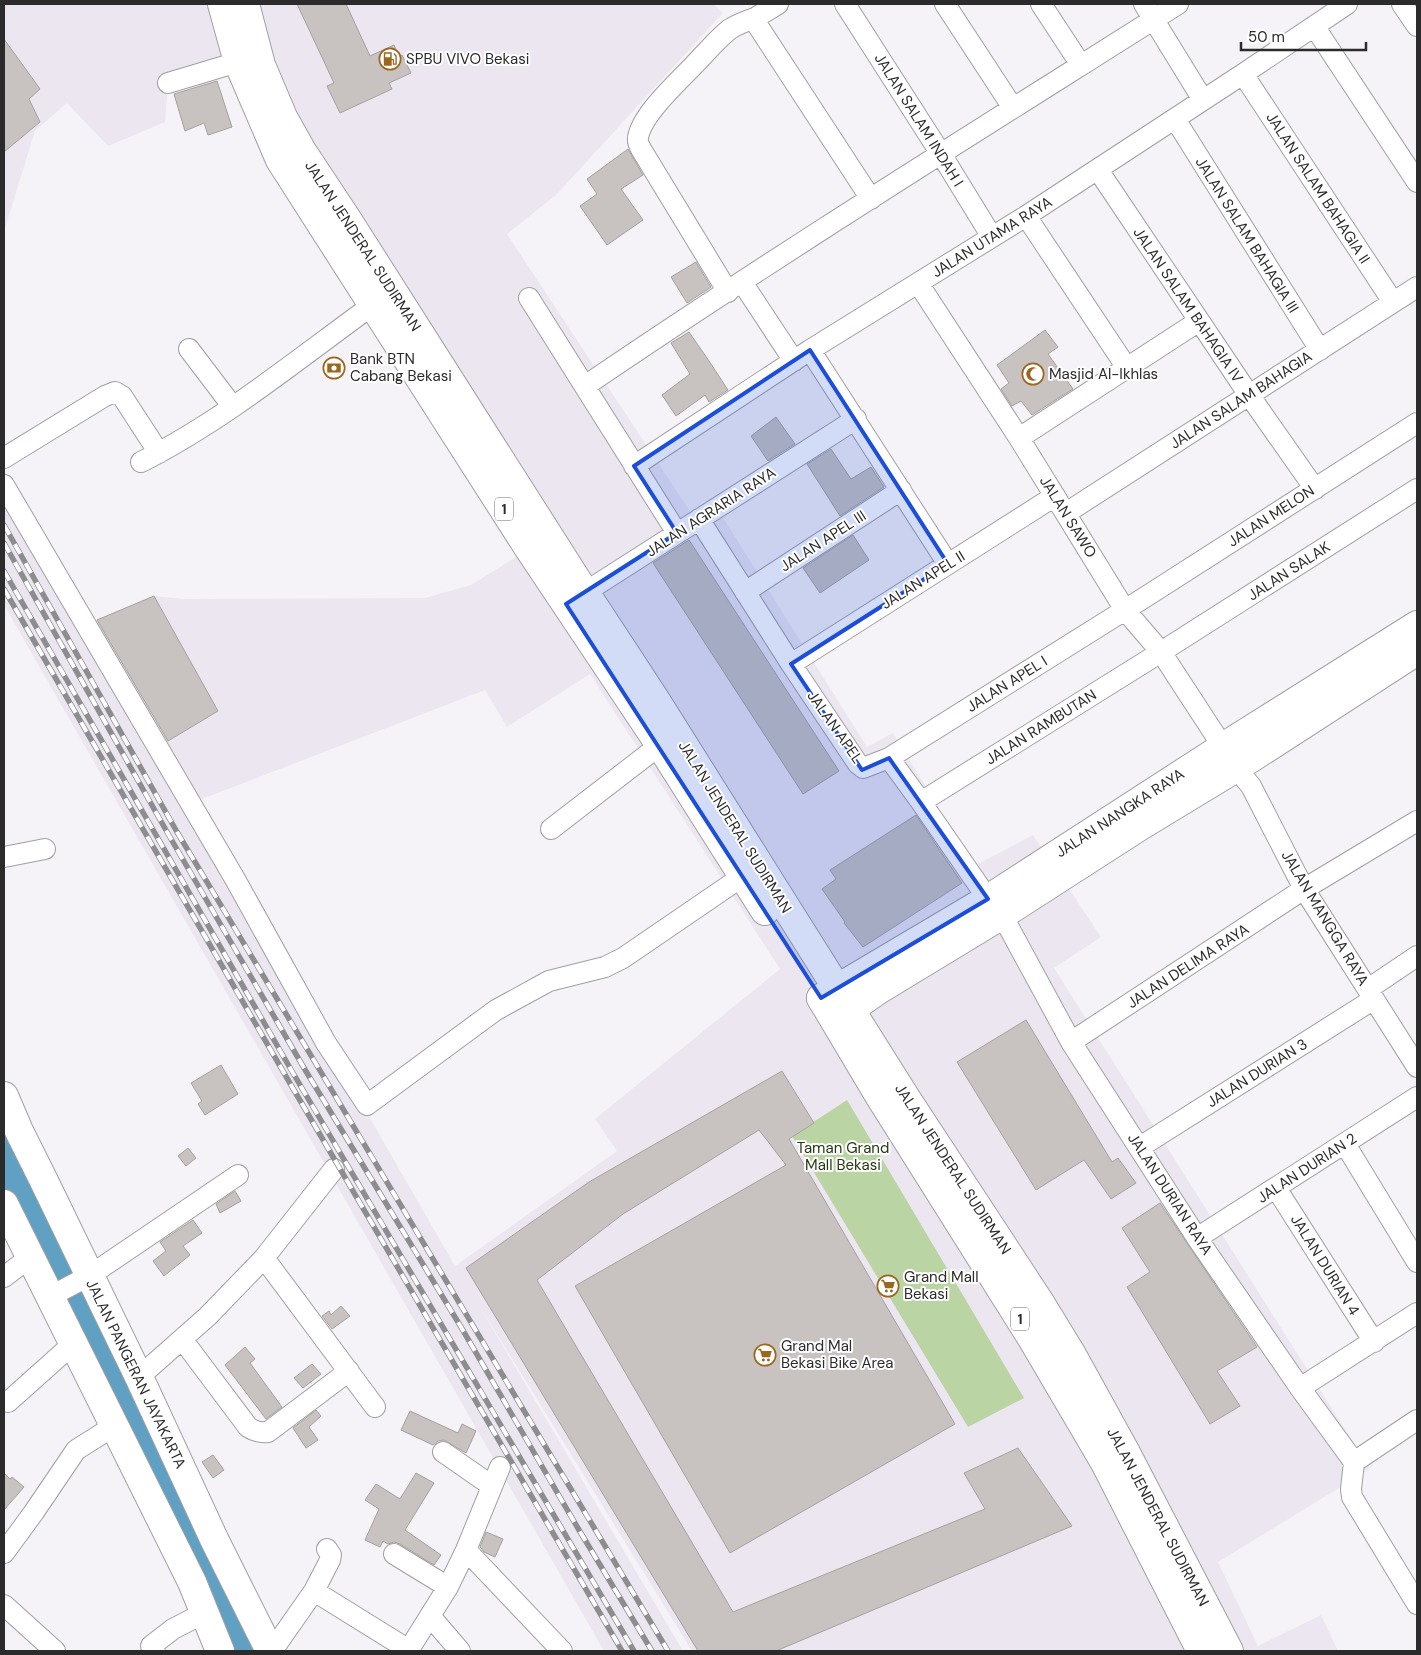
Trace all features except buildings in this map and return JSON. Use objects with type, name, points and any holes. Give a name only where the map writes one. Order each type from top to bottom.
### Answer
[{"type":"main road","name":"JALAN JENDERAL SUDIRMAN","points":[[222,4],[238,62],[280,160],[374,304],[576,598],[655,699],[836,1004]]},
{"type":"main road","name":"JALAN JENDERAL SUDIRMAN","points":[[245,4],[261,65],[283,117],[302,151],[347,219],[576,598],[660,745],[743,876],[906,1098],[1033,1291],[1071,1353],[1201,1651]]},
{"type":"main road","name":"JALAN NANGKA RAYA","points":[[836,1004],[995,907],[1136,815],[1414,640]]},
{"type":"main road","name":"JALAN PANGERAN JAYAKARTA","points":[[4,1096],[19,1132],[42,1176],[84,1278],[138,1377],[215,1541],[271,1651]]},
{"type":"main road","points":[[4,1204],[29,1258],[53,1294],[114,1426],[192,1582],[220,1651]]},
{"type":"main road","name":"JALAN JENDERAL SUDIRMAN","points":[[1115,1457],[1229,1651]]},
{"type":"street","points":[[778,4],[755,18],[740,23],[712,46],[646,118],[638,141],[641,149],[735,287],[802,355],[856,419],[948,564]]},
{"type":"street","name":"JALAN SALAM INDAH I","points":[[845,4],[992,237]]},
{"type":"street","points":[[945,4],[1014,108]]},
{"type":"street","points":[[1041,4],[1081,65]]},
{"type":"street","points":[[584,386],[1081,65],[1148,12],[1178,4]]},
{"type":"street","name":"JALAN UTAMA RAYA","points":[[634,466],[802,355],[1098,170],[1347,4]]},
{"type":"street","points":[[1402,4],[1417,26]]},
{"type":"street","points":[[1148,12],[1203,100]]},
{"type":"street","points":[[755,18],[758,26],[870,200]]},
{"type":"street","points":[[1314,26],[1417,182]]},
{"type":"street","points":[[168,83],[238,62]]},
{"type":"street","name":"JALAN SALAM BAHAGIA II","points":[[1243,74],[1393,302]]},
{"type":"street","name":"JALAN SALAM BAHAGIA III","points":[[1175,119],[1320,350]]},
{"type":"street","name":"JALAN SALAM BAHAGIA IV","points":[[1098,170],[1249,395],[1315,489]]},
{"type":"street","points":[[1026,216],[1127,368]]},
{"type":"street","name":"JALAN SAWO","points":[[918,283],[1019,438],[1125,610],[1162,652],[1230,757]]},
{"type":"street","name":"JALAN SALAM BAHAGIA","points":[[1066,513],[1417,287]]},
{"type":"street","points":[[529,298],[677,533]]},
{"type":"street","points":[[140,462],[158,453],[232,407],[374,304]]},
{"type":"street","points":[[1019,438],[1199,321]]},
{"type":"street","points":[[189,348],[232,407]]},
{"type":"street","points":[[4,458],[104,396],[115,392],[122,396],[158,453]]},
{"type":"street","name":"JALAN AGRARIA RAYA","points":[[576,598],[856,419]]},
{"type":"street","name":"JALAN MELON","points":[[1125,610],[1417,423]]},
{"type":"street","points":[[4,485],[235,879],[326,1043],[367,1105],[496,1010],[550,981],[605,967],[623,958],[743,876]]},
{"type":"street","name":"JALAN SALAK","points":[[1162,652],[1417,489]]},
{"type":"street","name":"JALAN APEL III","points":[[745,592],[901,490]]},
{"type":"street","name":"JALAN APEL II","points":[[791,664],[1055,496]]},
{"type":"street","name":"JALAN APEL","points":[[699,519],[791,664],[861,766],[868,768],[889,758],[995,907]]},
{"type":"street","name":"JALAN APEL I","points":[[889,758],[1125,610]]},
{"type":"street","name":"JALAN RAMBUTAN","points":[[921,802],[1162,652]]},
{"type":"street","points":[[551,829],[660,745]]},
{"type":"street","name":"JALAN MANGGA RAYA","points":[[1230,757],[1250,786],[1304,889],[1417,1065]]},
{"type":"street","name":"JALAN DELIMA RAYA","points":[[1071,1042],[1304,889],[1417,821]]},
{"type":"street","points":[[4,857],[45,849]]},
{"type":"street","name":"JALAN DURIAN RAYA","points":[[995,907],[1071,1042],[1197,1238],[1300,1388],[1354,1462]]},
{"type":"street","name":"JALAN DURIAN 3","points":[[1140,1147],[1371,994],[1417,956]]},
{"type":"street","name":"JALAN DURIAN 2","points":[[1197,1238],[1417,1097]]},
{"type":"street","points":[[1344,1144],[1417,1262]]},
{"type":"street","points":[[138,1377],[208,1316],[264,1258],[334,1169]]},
{"type":"street","points":[[53,1294],[84,1278],[238,1175]]},
{"type":"street","name":"JALAN DURIAN 4","points":[[1276,1188],[1374,1342]]},
{"type":"street","points":[[4,1277],[29,1258]]},
{"type":"street","points":[[264,1258],[376,1408]]},
{"type":"street","points":[[1300,1388],[1417,1313]]},
{"type":"street","points":[[182,1339],[254,1432],[268,1432],[349,1371]]},
{"type":"street","points":[[8,1402],[74,1343]]},
{"type":"street","points":[[1417,1420],[1354,1462],[1351,1489],[1352,1497],[1417,1604]]},
{"type":"street","points":[[4,1553],[76,1450],[114,1426]]},
{"type":"street","points":[[443,1452],[492,1486]]},
{"type":"street","points":[[314,1591],[408,1651],[448,1587],[466,1550],[500,1467]]},
{"type":"street","points":[[271,1651],[314,1591],[330,1560],[331,1555],[327,1549]]},
{"type":"street","points":[[466,1550],[562,1651]]},
{"type":"street","points":[[394,1554],[448,1587]]},
{"type":"street","points":[[4,1605],[55,1651]]},
{"type":"street","points":[[154,1651],[151,1646],[173,1628],[204,1612]]},
{"type":"street","points":[[430,1616],[460,1651]]},
{"type":"highlighted area","points":[[810,350],[948,564],[791,664],[862,770],[889,758],[988,899],[821,998],[566,604],[677,533],[634,466]]},
{"type":"shaded area","points":[[4,4],[713,4],[723,13],[556,195],[507,234],[693,516],[715,505],[867,747],[893,733],[974,866],[1033,835],[1101,937],[1054,968],[1370,1469],[1218,1562],[1258,1646],[1321,1615],[1338,1651],[692,1651],[477,1302],[683,1651],[604,1651],[4,605],[4,487],[85,625],[154,596],[185,599],[425,598],[471,585],[529,549],[238,63],[168,83],[165,122],[108,146],[67,103],[35,131],[4,231]],"holes":[[[590,674],[780,969],[595,1119],[617,1151],[455,1266],[189,804],[485,690],[507,727]]]},
{"type":"green space","name":"Taman Grand Mall Bekasi","points":[[847,1100],[1024,1398],[968,1427],[792,1136]]},
{"type":"water","points":[[4,1096],[270,1651],[220,1651],[4,1204]]},
{"type":"railway","points":[[4,525],[177,832],[668,1651]]},
{"type":"railway","points":[[4,543],[171,839],[304,1068],[461,1327],[652,1651]]},
{"type":"railway","points":[[4,571],[293,1073],[634,1651]]},
{"type":"railway","points":[[4,589],[622,1651]]},
{"type":"place","name":"SPBU VIVO Bekasi","points":[[390,59]]},
{"type":"place","name":"Bank BTN Cabang Bekasi","points":[[334,368]]},
{"type":"place","name":"Masjid Al-Ikhlas","points":[[1033,374]]},
{"type":"place","name":"Grand Mall Bekasi","points":[[888,1286]]},
{"type":"place","name":"Grand Mal Bekasi Bike Area","points":[[765,1355]]}]
